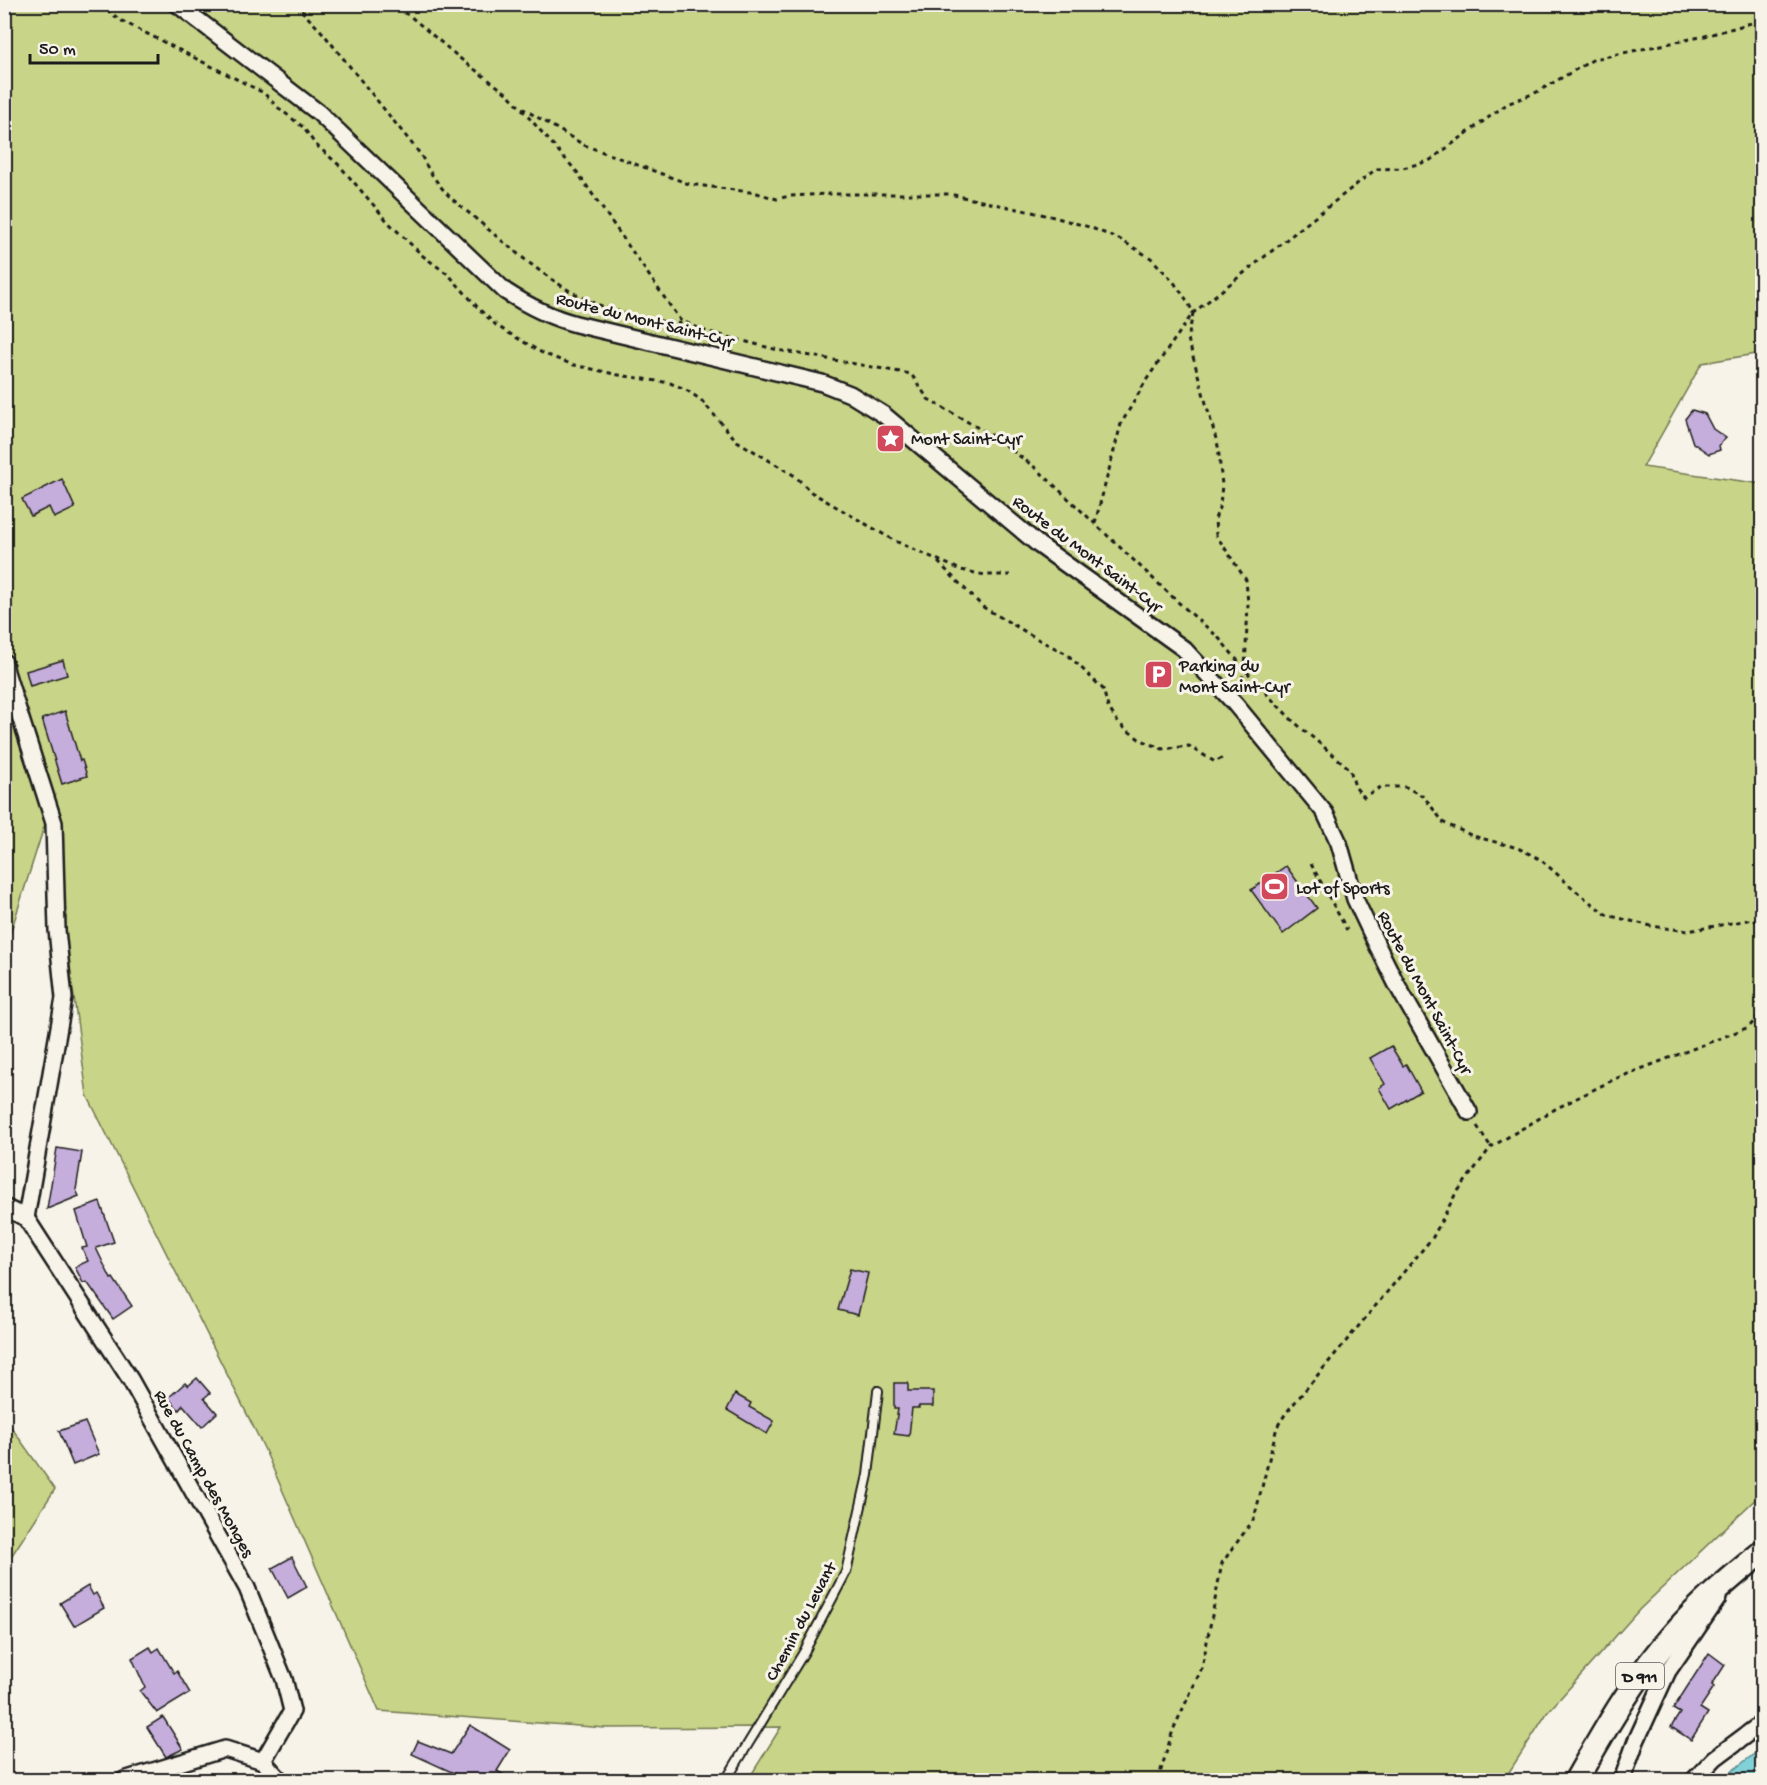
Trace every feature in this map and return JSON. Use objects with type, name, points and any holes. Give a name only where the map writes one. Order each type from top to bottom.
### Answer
[{"type":"main road","name":"D 911","points":[[1576,1780],[1610,1720],[1646,1667],[1673,1633],[1762,1551]]},
{"type":"street","name":"Route du Mont Saint-Cyr","points":[[177,4],[319,113],[505,291],[530,308],[576,324],[822,383],[850,394],[884,415],[1039,545],[1174,642],[1200,664],[1236,704],[1325,813],[1339,843],[1355,899],[1374,939],[1397,985],[1469,1112]]},
{"type":"street","points":[[4,662],[54,824],[57,930],[63,998],[26,1218],[4,1207]]},
{"type":"street","name":"Rue du Camp des Monges","points":[[26,1218],[129,1378],[247,1588],[284,1679],[292,1711],[263,1761]]},
{"type":"street","points":[[1622,1780],[1636,1742],[1668,1671],[1717,1601],[1723,1585]]},
{"type":"street","points":[[1694,1780],[1715,1758],[1762,1723]]},
{"type":"street","points":[[124,1780],[225,1749],[263,1761],[280,1780]]},
{"type":"lane","name":"Chemin du Levant","points":[[726,1780],[804,1652],[846,1572],[868,1475],[878,1391]]},
{"type":"path","points":[[295,4],[322,32],[421,156],[430,174],[452,199],[566,289],[605,307],[657,321],[688,324]]},
{"type":"path","points":[[388,4],[410,16],[462,60],[509,95],[578,172],[680,320],[705,331],[778,350],[910,374],[928,399],[994,437],[1037,469],[1218,637],[1293,721],[1350,769],[1355,787],[1364,797],[1381,787],[1406,788],[1424,797],[1444,823],[1473,836],[1518,848],[1539,859],[1607,915],[1651,926],[1688,931],[1748,920],[1762,921]]},
{"type":"path","points":[[1094,524],[1121,424],[1147,379],[1193,314],[1376,169],[1403,168],[1429,161],[1507,104],[1537,92],[1594,59],[1705,36],[1762,20]]},
{"type":"path","points":[[519,106],[584,146],[689,184],[757,193],[777,199],[789,196],[828,194],[949,194],[1089,227],[1119,239],[1150,258],[1173,281],[1188,302],[1193,314],[1188,339],[1218,446],[1222,485],[1220,505],[1215,519],[1216,535],[1246,580],[1248,604],[1245,669]]},
{"type":"path","points":[[934,559],[983,607],[1067,654],[1103,688],[1108,707],[1119,724],[1139,739],[1163,749],[1189,746],[1215,762],[1224,758]]},
{"type":"path","points":[[1311,864],[1347,930]]},
{"type":"path","points":[[1158,1780],[1173,1730],[1202,1668],[1222,1563],[1254,1519],[1277,1427],[1286,1413],[1433,1238],[1455,1195],[1491,1147],[1557,1108],[1615,1078],[1749,1027],[1762,1012]]},
{"type":"path","points":[[1469,1112],[1491,1147]]},
{"type":"green space","points":[[5,5],[1762,5],[1762,353],[1702,363],[1643,467],[1762,484],[1762,1493],[1640,1609],[1547,1713],[1504,1780],[748,1780],[781,1727],[606,1728],[379,1711],[264,1448],[87,1095],[49,811],[5,950]]},
{"type":"green space","points":[[4,1417],[55,1489],[5,1566],[4,1566]]},
{"type":"water","points":[[1762,1748],[1762,1780],[1721,1780],[1724,1777]]},
{"type":"building","points":[[1692,410],[1705,414],[1713,429],[1726,438],[1719,445],[1720,450],[1709,454],[1693,443],[1685,419]]},
{"type":"building","points":[[62,479],[75,508],[54,518],[49,507],[31,516],[22,499]]},
{"type":"building","points":[[63,660],[67,675],[30,686],[26,671]]},
{"type":"building","points":[[65,711],[80,761],[82,760],[87,776],[62,784],[42,719]]},
{"type":"building","points":[[1286,866],[1317,908],[1283,934],[1251,890]]},
{"type":"building","points":[[1391,1046],[1403,1066],[1406,1064],[1421,1091],[1391,1109],[1379,1088],[1385,1084],[1370,1058]]},
{"type":"building","points":[[57,1148],[82,1152],[76,1190],[79,1196],[47,1209]]},
{"type":"building","points":[[100,1202],[114,1242],[96,1248],[111,1279],[113,1278],[132,1306],[113,1319],[87,1282],[83,1283],[75,1267],[88,1261],[82,1248],[87,1247],[76,1211]]},
{"type":"building","points":[[850,1269],[868,1273],[858,1315],[838,1310]]},
{"type":"building","points":[[197,1378],[210,1393],[204,1398],[217,1413],[202,1427],[183,1405],[179,1410],[168,1398],[185,1383],[188,1386]]},
{"type":"building","points":[[894,1383],[908,1383],[908,1391],[933,1391],[933,1406],[912,1408],[909,1436],[894,1434],[898,1409],[894,1409]]},
{"type":"building","points":[[735,1394],[751,1403],[749,1407],[774,1421],[767,1434],[727,1410]]},
{"type":"building","points":[[85,1422],[99,1454],[73,1465],[59,1431]]},
{"type":"building","points":[[292,1557],[307,1587],[288,1598],[272,1568]]},
{"type":"building","points":[[88,1586],[93,1595],[96,1593],[104,1608],[74,1626],[60,1603]]},
{"type":"building","points":[[150,1647],[153,1652],[159,1648],[174,1673],[177,1671],[190,1693],[157,1713],[140,1691],[145,1687],[132,1658]]},
{"type":"building","points":[[1709,1653],[1725,1665],[1700,1708],[1708,1713],[1691,1740],[1671,1727],[1680,1713],[1673,1709]]},
{"type":"building","points":[[163,1717],[183,1749],[166,1757],[147,1727]]},
{"type":"building","points":[[470,1725],[510,1750],[497,1771],[513,1780],[469,1780],[412,1754],[418,1741],[451,1754]]},
{"type":"place","name":"Mont Saint-Cyr","points":[[890,438]]},
{"type":"place","name":"Parking du Mont Saint-Cyr","points":[[1158,675]]},
{"type":"place","name":"Lot of Sports","points":[[1275,887]]}]
